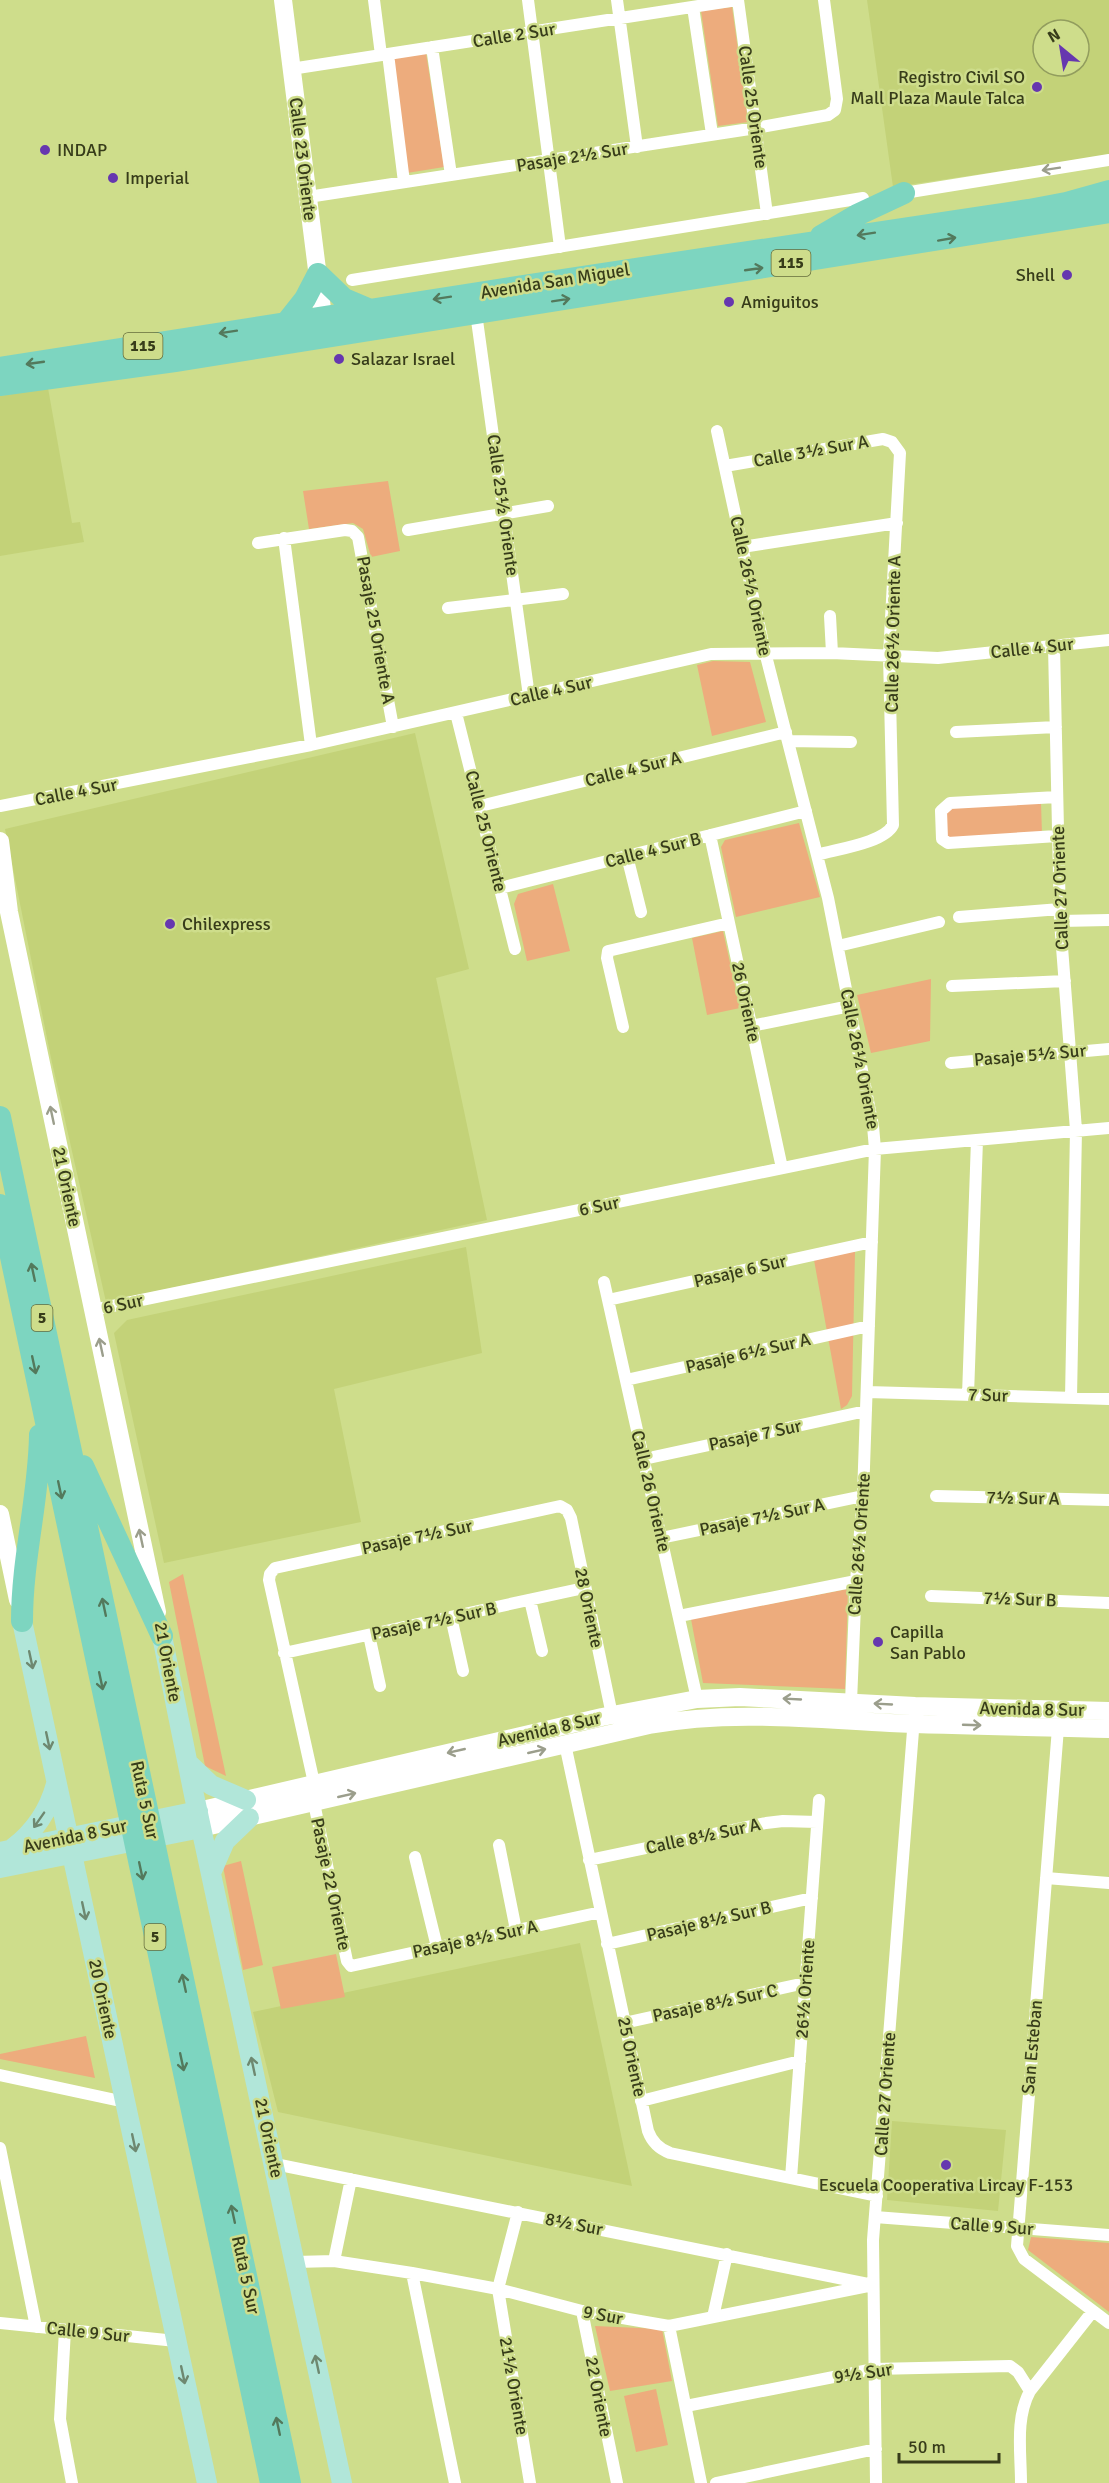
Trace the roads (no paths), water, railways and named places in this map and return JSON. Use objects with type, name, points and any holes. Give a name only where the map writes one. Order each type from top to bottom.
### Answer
[{"type":"highway","name":"Avenida San Miguel","points":[[0,368],[1048,207],[1109,191]]},
{"type":"highway","points":[[810,243],[857,215],[904,193]]},
{"type":"highway","name":"Avenida San Miguel","points":[[0,385],[299,342],[1109,212]]},
{"type":"highway","points":[[286,323],[306,299],[318,274],[344,299],[370,310]]},
{"type":"highway","points":[[299,342],[323,317],[359,332]]},
{"type":"highway","name":"Ruta 5 Sur","points":[[0,1117],[290,2483]]},
{"type":"highway","name":"Ruta 5 Sur","points":[[0,1205],[271,2483]]},
{"type":"highway","points":[[22,1620],[24,1576],[37,1488],[39,1392]]},
{"type":"highway","points":[[62,1412],[88,1478],[162,1636]]},
{"type":"main road","name":"Calle 23 Oriente","points":[[283,0],[323,317]]},
{"type":"main road","name":"21 Oriente","points":[[0,841],[9,912],[199,1820],[342,2483]]},
{"type":"main road","name":"20 Oriente","points":[[0,1514],[207,2483]]},
{"type":"main road","name":"Avenida 8 Sur","points":[[247,1809],[314,1783],[612,1715],[697,1699],[740,1697],[850,1702],[914,1715],[1058,1728],[1109,1729]]},
{"type":"main road","name":"Avenida 8 Sur","points":[[0,1869],[70,1846],[247,1809],[314,1803],[670,1721],[718,1716],[1109,1711]]},
{"type":"main road","points":[[188,1763],[211,1785],[247,1809],[225,1841],[211,1873]]},
{"type":"main road","points":[[5,1851],[32,1831],[44,1814],[56,1781]]},
{"type":"main road","name":"Avenida 8 Sur","points":[[5,1851],[70,1846]]},
{"type":"street","points":[[374,0],[404,182]]},
{"type":"street","points":[[528,0],[560,247]]},
{"type":"street","points":[[617,0],[637,147]]},
{"type":"street","name":"Calle 2 Sur","points":[[291,69],[738,0]]},
{"type":"street","name":"Calle 25 Oriente","points":[[738,0],[767,214]]},
{"type":"street","name":"Pasaje 2½ Sur","points":[[308,197],[549,161],[828,115],[835,110],[837,99],[824,0]]},
{"type":"street","points":[[693,7],[712,134]]},
{"type":"street","points":[[432,47],[451,175]]},
{"type":"street","points":[[904,193],[1109,160]]},
{"type":"street","name":"Avenida San Miguel","points":[[351,280],[863,198]]},
{"type":"street","name":"Calle 25½ Oriente","points":[[476,314],[529,696]]},
{"type":"street","name":"Calle 26½ Oriente","points":[[717,431],[765,652],[838,946],[873,1126],[875,1149],[863,1496],[850,1702]]},
{"type":"street","name":"Calle 3½ Sur A","points":[[724,466],[878,440],[888,440],[896,445]]},
{"type":"street","name":"Calle 26½ Oriente A","points":[[817,855],[875,839],[888,833],[893,825],[889,655],[900,457],[896,445]]},
{"type":"street","points":[[408,530],[548,506]]},
{"type":"street","points":[[742,547],[897,523]]},
{"type":"street","name":"Pasaje 25 Oriente A","points":[[284,538],[345,530],[355,534],[360,540],[393,727]]},
{"type":"street","points":[[258,543],[284,538],[311,745]]},
{"type":"street","points":[[448,608],[563,594]]},
{"type":"street","points":[[830,616],[832,653]]},
{"type":"street","name":"Calle 4 Sur","points":[[0,806],[311,745],[698,656],[731,652],[765,652],[938,658],[1109,640]]},
{"type":"street","name":"Calle 27 Oriente","points":[[1054,646],[1060,915],[1076,1130],[1071,1398]]},
{"type":"street","name":"Calle 25 Oriente","points":[[456,713],[515,949]]},
{"type":"street","points":[[956,732],[1056,727]]},
{"type":"street","name":"Calle 4 Sur A","points":[[480,806],[787,737],[851,742]]},
{"type":"street","points":[[1057,797],[950,803],[941,811],[944,842],[1057,836]]},
{"type":"street","name":"Calle 4 Sur B","points":[[500,888],[806,811]]},
{"type":"street","name":"26 Oriente","points":[[710,835],[782,1168]]},
{"type":"street","points":[[627,856],[641,912]]},
{"type":"street","points":[[959,917],[1060,915],[1109,920]]},
{"type":"street","points":[[838,946],[939,922]]},
{"type":"street","points":[[623,1027],[607,956],[608,951],[729,923]]},
{"type":"street","points":[[952,986],[1065,981]]},
{"type":"street","points":[[751,1026],[850,1006]]},
{"type":"street","name":"Pasaje 5½ Sur","points":[[951,1063],[1109,1049]]},
{"type":"street","name":"6 Sur","points":[[93,1310],[875,1149],[1109,1128]]},
{"type":"street","points":[[968,1395],[978,1140]]},
{"type":"street","name":"Pasaje 6 Sur","points":[[608,1300],[872,1242]]},
{"type":"street","name":"Calle 26 Oriente","points":[[604,1282],[697,1699]]},
{"type":"street","name":"Pasaje 6½ Sur A","points":[[626,1380],[869,1326]]},
{"type":"street","name":"7 Sur","points":[[867,1392],[1109,1399]]},
{"type":"street","name":"Pasaje 7 Sur","points":[[644,1459],[866,1411]]},
{"type":"street","name":"Pasaje 7½ Sur A","points":[[661,1538],[863,1496]]},
{"type":"street","name":"7½ Sur A","points":[[936,1496],[1109,1500]]},
{"type":"street","name":"Pasaje 7½ Sur","points":[[284,1653],[269,1580],[275,1568],[560,1506]]},
{"type":"street","name":"28 Oriente","points":[[560,1506],[567,1510],[571,1518],[612,1715]]},
{"type":"street","points":[[679,1616],[856,1581]]},
{"type":"street","name":"Pasaje 7½ Sur B","points":[[284,1653],[584,1588]]},
{"type":"street","name":"7½ Sur B","points":[[931,1596],[1109,1603]]},
{"type":"street","points":[[530,1600],[542,1651]]},
{"type":"street","points":[[451,1617],[463,1671]]},
{"type":"street","points":[[369,1635],[380,1686]]},
{"type":"street","points":[[284,1653],[314,1783]]},
{"type":"street","name":"Calle 27 Oriente","points":[[876,2483],[873,2285],[875,2217],[914,1715]]},
{"type":"street","name":"San Esteban","points":[[1058,1728],[1017,2246],[1024,2259],[1109,2323]]},
{"type":"street","name":"25 Oriente","points":[[565,1744],[641,2101],[652,2141],[660,2149],[670,2153],[877,2196]]},
{"type":"street","name":"26½ Oriente","points":[[790,2178],[819,1800]]},
{"type":"street","name":"Pasaje 22 Oriente","points":[[314,1803],[350,1965]]},
{"type":"street","name":"Calle 8½ Sur A","points":[[589,1860],[766,1823],[817,1822]]},
{"type":"street","points":[[499,1845],[516,1930]]},
{"type":"street","points":[[415,1857],[437,1947]]},
{"type":"street","points":[[1046,1878],[1109,1883]]},
{"type":"street","name":"Pasaje 8½ Sur B","points":[[607,1944],[812,1898]]},
{"type":"street","name":"Pasaje 8½ Sur A","points":[[350,1965],[600,1912]]},
{"type":"street","name":"Pasaje 8½ Sur C","points":[[624,2023],[805,1983]]},
{"type":"street","points":[[641,2101],[800,2061]]},
{"type":"street","points":[[0,2075],[125,2102]]},
{"type":"street","points":[[0,2148],[6,2205],[36,2327]]},
{"type":"street","name":"8½ Sur","points":[[275,2164],[873,2285]]},
{"type":"street","points":[[333,2261],[351,2179]]},
{"type":"street","points":[[498,2289],[518,2212]]},
{"type":"street","name":"Calle 9 Sur","points":[[875,2217],[1109,2235]]},
{"type":"street","points":[[713,2318],[727,2254]]},
{"type":"street","name":"9 Sur","points":[[295,2262],[333,2261],[412,2273],[498,2289],[582,2311],[669,2326],[873,2285]]},
{"type":"street","points":[[412,2273],[455,2483]]},
{"type":"street","name":"21½ Oriente","points":[[498,2289],[530,2483]]},
{"type":"street","name":"22 Oriente","points":[[582,2311],[616,2483]]},
{"type":"street","points":[[1021,2483],[1021,2415],[1030,2391],[1093,2311]]},
{"type":"street","name":"Calle 9 Sur","points":[[0,2323],[176,2341]]},
{"type":"street","points":[[669,2326],[701,2483]]},
{"type":"street","points":[[65,2330],[60,2419],[72,2483]]},
{"type":"street","name":"9½ Sur","points":[[686,2406],[874,2368],[1004,2365],[1018,2372],[1030,2391]]},
{"type":"street","points":[[716,2483],[876,2449]]},
{"type":"place","name":"Registro Civil SO Mall Plaza Maule Talca","points":[[1037,87]]},
{"type":"place","name":"INDAP","points":[[45,150]]},
{"type":"place","name":"Imperial","points":[[113,178]]},
{"type":"place","name":"Shell","points":[[1067,275]]},
{"type":"place","name":"Amiguitos","points":[[729,302]]},
{"type":"place","name":"Salazar Israel","points":[[339,359]]},
{"type":"place","name":"Chilexpress","points":[[170,924]]},
{"type":"place","name":"Capilla San Pablo","points":[[878,1642]]},
{"type":"place","name":"Escuela Cooperativa Lircay F-153","points":[[946,2165]]}]
